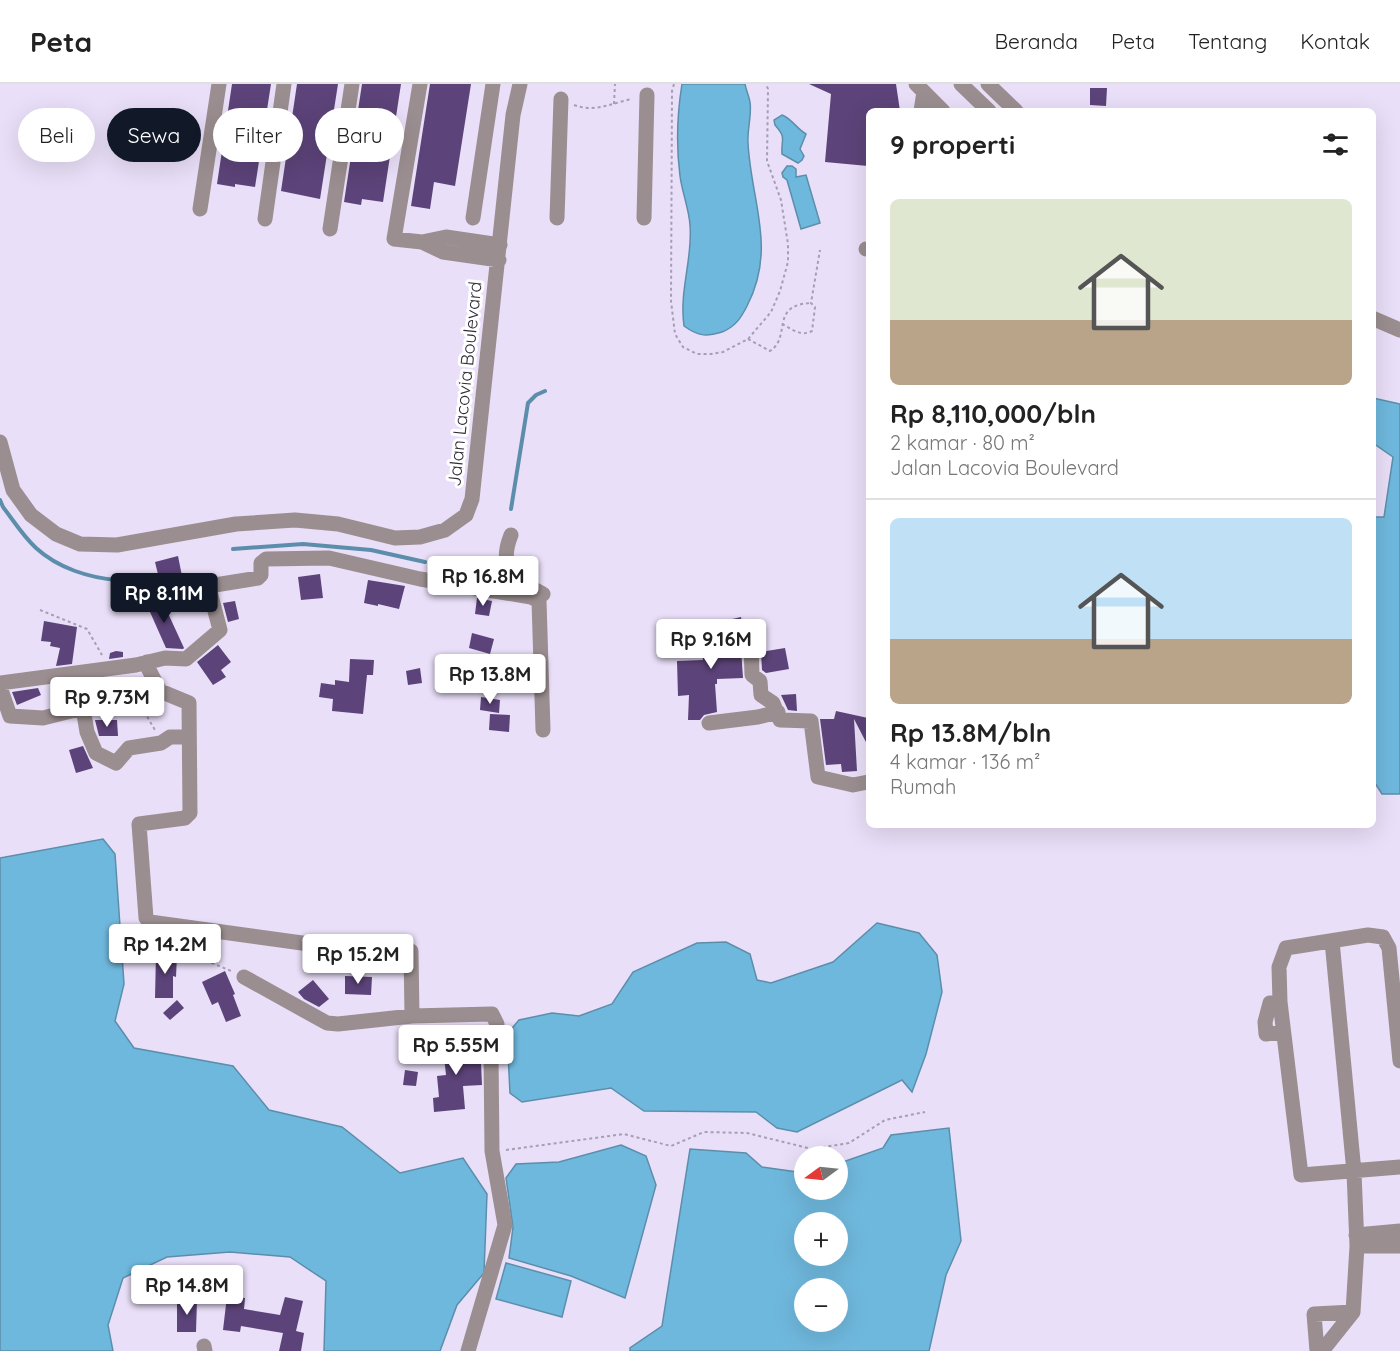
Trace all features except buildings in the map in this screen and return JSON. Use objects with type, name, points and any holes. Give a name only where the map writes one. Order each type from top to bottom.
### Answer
[{"type":"street","points":[[200,209],[219,84]]},
{"type":"street","points":[[265,219],[285,84]]},
{"type":"street","points":[[330,229],[352,84]]},
{"type":"street","points":[[420,84],[394,239],[422,242],[446,237],[500,252]]},
{"type":"street","points":[[473,218],[493,84]]},
{"type":"street","name":"Jalan Lacovia Boulevard","points":[[0,441],[14,490],[31,515],[56,534],[80,544],[117,545],[236,524],[295,520],[338,524],[395,538],[420,537],[445,530],[466,514],[472,500],[513,115],[520,84]]},
{"type":"street","points":[[961,84],[986,108]]},
{"type":"street","points":[[988,84],[1013,108]]},
{"type":"street","points":[[920,88],[921,108]]},
{"type":"street","points":[[920,88],[940,108]]},
{"type":"street","points":[[644,218],[647,91]]},
{"type":"street","points":[[556,218],[561,99]]},
{"type":"street","points":[[1376,320],[1400,330]]},
{"type":"street","points":[[511,535],[505,550],[508,569],[519,582],[543,594],[539,601],[543,730]]},
{"type":"street","points":[[189,736],[170,737],[161,742],[129,748],[116,763],[96,753],[87,732],[83,708],[43,718],[10,716],[0,685],[136,665],[165,658],[186,659],[220,628],[211,589],[215,585],[258,578],[261,574],[261,563],[266,559],[329,558],[420,579],[531,597],[539,601]]},
{"type":"street","points":[[751,643],[752,675],[760,681],[761,695],[773,703],[780,720],[811,721],[818,777],[853,785],[866,782]]},
{"type":"street","points":[[147,662],[160,691],[189,703],[190,813],[185,818],[139,824],[146,918],[150,921],[193,928],[331,947],[411,951],[412,1016]]},
{"type":"street","points":[[709,723],[778,712]]},
{"type":"street","points":[[1400,1060],[1389,948],[1383,937],[1368,936],[1286,948],[1279,967],[1280,1002],[1300,1175],[1400,1167]]},
{"type":"street","points":[[1322,1351],[1353,1312],[1357,1241],[1332,941]]},
{"type":"street","points":[[244,977],[327,1023],[338,1024],[412,1016],[492,1014],[497,1024],[491,1055],[492,1151],[505,1226],[468,1351]]},
{"type":"street","points":[[1357,1241],[1400,1231]]},
{"type":"street","points":[[1357,1241],[1400,1246]]},
{"type":"street","points":[[1317,1351],[1314,1314],[1353,1312]]},
{"type":"path","points":[[614,104],[615,84]]},
{"type":"path","points":[[674,84],[672,91],[671,301],[675,334],[683,347],[697,354],[723,352],[748,339],[771,312],[788,262],[788,244],[781,200],[767,161],[768,89],[766,84]]},
{"type":"path","points":[[561,99],[584,109],[596,108],[633,98],[647,91]]},
{"type":"path","points":[[811,303],[820,250]]},
{"type":"path","points":[[748,339],[770,351],[778,342],[782,324],[789,309],[797,304],[811,303]]},
{"type":"path","points":[[782,324],[801,333],[806,334],[812,331],[815,307],[811,303]]},
{"type":"path","points":[[193,928],[198,957],[244,977]]},
{"type":"path","points":[[492,1151],[624,1134],[671,1146],[704,1132],[747,1133],[812,1149],[849,1143],[885,1120],[925,1112]]},
{"type":"water","points":[[682,84],[745,84],[750,102],[748,143],[760,225],[760,264],[756,285],[740,318],[727,330],[711,335],[698,334],[684,326],[683,300],[690,237],[678,153],[678,119]]},
{"type":"water","points":[[782,115],[806,134],[800,149],[804,156],[798,163],[782,154],[782,136],[774,120]]},
{"type":"water","points":[[787,166],[796,169],[796,177],[806,175],[820,223],[801,229],[787,180],[782,173]]},
{"type":"water","points":[[1376,399],[1400,404],[1400,794],[1382,794],[1376,785],[1376,517],[1384,517],[1393,457],[1376,445]]},
{"type":"water","points":[[103,839],[115,854],[124,984],[115,1021],[134,1048],[233,1066],[269,1110],[342,1127],[400,1173],[463,1158],[487,1194],[484,1273],[457,1305],[440,1351],[324,1351],[326,1281],[290,1257],[230,1252],[167,1257],[123,1278],[108,1325],[113,1351],[0,1351],[0,858]]},
{"type":"water","points":[[877,923],[919,933],[937,955],[942,992],[926,1054],[912,1092],[902,1080],[797,1132],[777,1128],[756,1112],[644,1111],[611,1088],[522,1102],[510,1093],[507,1034],[519,1020],[552,1013],[579,1016],[612,1004],[633,972],[697,943],[726,942],[750,954],[757,980],[771,983],[833,962]]},
{"type":"water","points":[[949,1128],[961,1241],[946,1275],[929,1351],[630,1351],[630,1348],[662,1326],[690,1149],[746,1153],[762,1167],[794,1172],[794,1200],[848,1200],[848,1160],[883,1148],[891,1135]]},
{"type":"water","points":[[621,1145],[646,1156],[656,1185],[625,1298],[571,1276],[509,1258],[513,1227],[506,1178],[516,1164],[559,1162]]},
{"type":"water","points":[[506,1263],[571,1281],[562,1317],[496,1299]]},
{"type":"waterway","points":[[511,509],[528,403],[536,395],[545,391]]},
{"type":"waterway","points":[[0,500],[22,533],[45,555],[74,571],[118,580]]},
{"type":"waterway","points":[[233,549],[303,544],[371,550],[425,562]]}]
